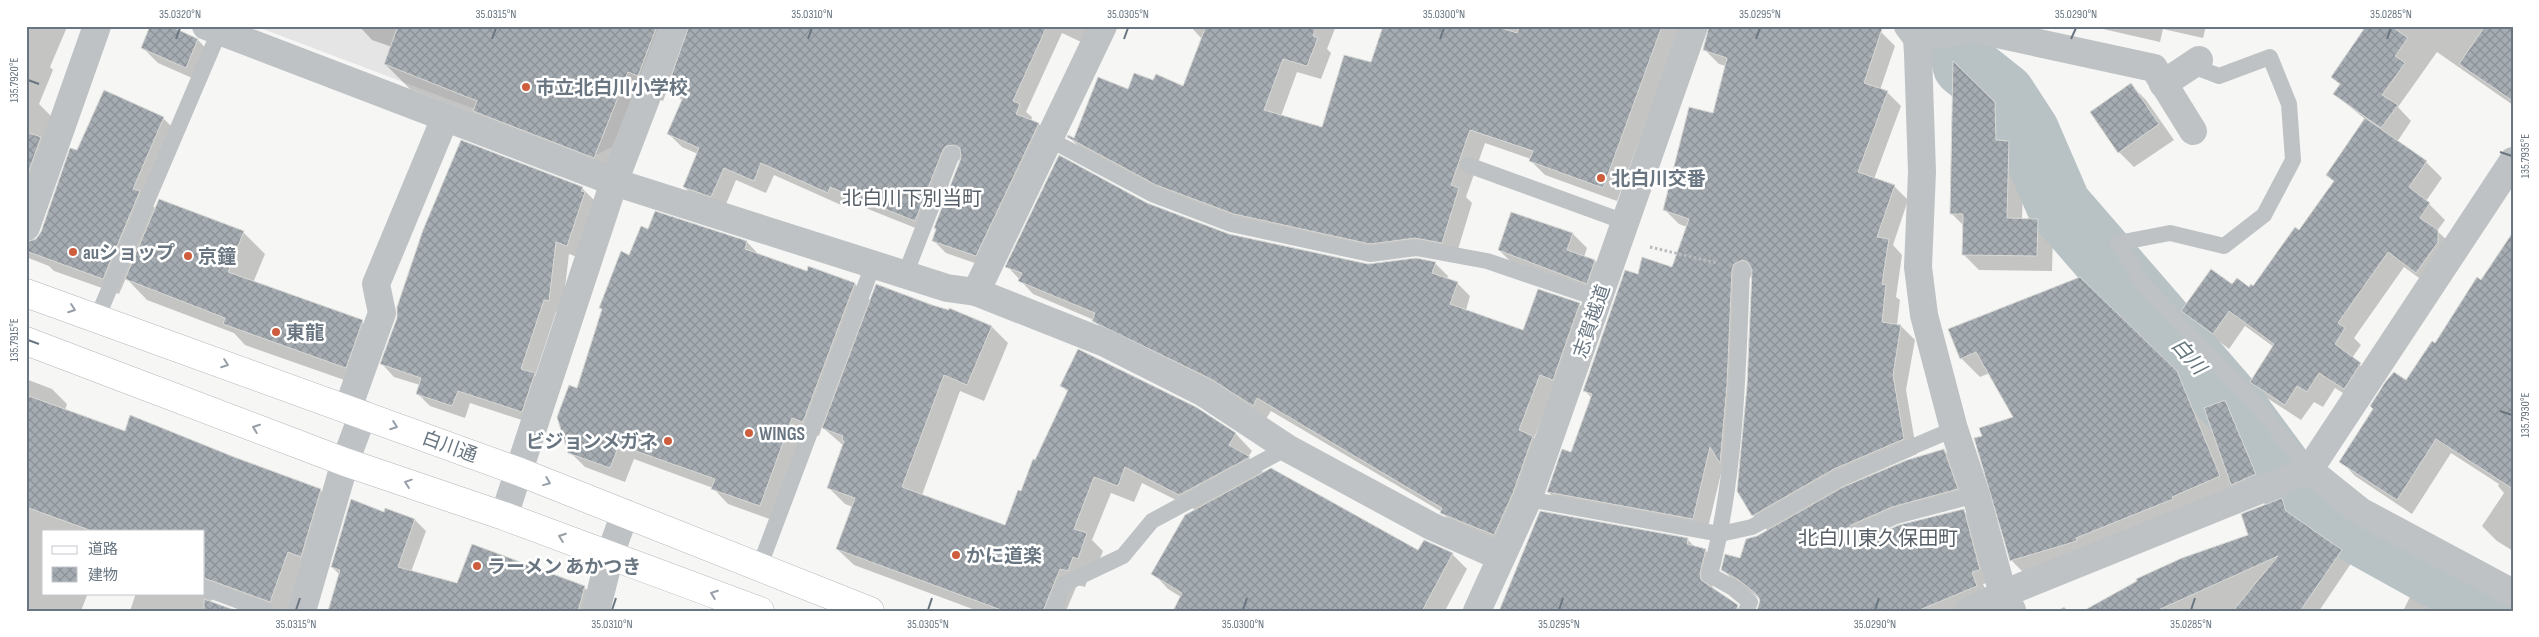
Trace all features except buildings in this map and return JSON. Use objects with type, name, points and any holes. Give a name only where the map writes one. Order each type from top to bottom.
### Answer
[{"type":"main road","name":"白川通","points":[[26,293],[520,472],[864,610]]},
{"type":"main road","points":[[26,340],[345,462],[504,516],[760,611]]},
{"type":"street","points":[[26,227],[97,26]]},
{"type":"street","points":[[504,516],[614,182],[674,26]]},
{"type":"street","points":[[976,292],[1103,26]]},
{"type":"street","name":"志賀越道","points":[[1477,611],[1528,499],[1694,26]]},
{"type":"street","points":[[212,29],[614,182],[947,288],[976,292],[1105,343],[1204,393],[1287,448],[1431,526],[1501,558]]},
{"type":"street","points":[[2008,602],[1954,429],[1924,315],[1918,267],[1922,172],[1919,33],[1974,29],[2154,68],[2193,131]]},
{"type":"street","points":[[2163,84],[2195,62]]},
{"type":"street","points":[[302,611],[345,462],[355,411],[382,313],[376,284],[445,118]]},
{"type":"street","points":[[1969,611],[2008,602],[2303,473],[2513,161]]},
{"type":"street","points":[[2303,473],[2360,511],[2513,593]]},
{"type":"street","points":[[596,611],[610,555],[625,513]]},
{"type":"lane","points":[[97,318],[212,29]]},
{"type":"lane","points":[[2195,62],[2219,76],[2270,57],[2289,104],[2293,160],[2264,216],[2224,246],[2170,234],[2118,243],[2145,287],[2258,405],[2303,473]]},
{"type":"lane","points":[[1049,139],[1152,194],[1231,224],[1370,254],[1416,248],[1487,261],[1598,299]]},
{"type":"lane","points":[[905,275],[952,154]]},
{"type":"lane","points":[[1468,165],[1622,231]]},
{"type":"lane","points":[[759,568],[873,265]]},
{"type":"lane","points":[[1742,270],[1738,390],[1720,534],[1710,575],[1733,588],[1750,602],[1746,611]]},
{"type":"lane","points":[[1528,499],[1720,534],[1752,526],[1839,478],[1954,429]]},
{"type":"lane","points":[[1053,611],[1064,584],[1123,556],[1152,522],[1287,448]]},
{"type":"lane","points":[[1856,534],[1896,516],[1976,495]]},
{"type":"lane","points":[[205,588],[266,611]]},
{"type":"path","points":[[1622,231],[1742,270]]},
{"type":"shaded area","name":"市立北白川小学校","points":[[255,26],[663,26],[612,147],[596,155]]},
{"type":"waterway","name":"白川","points":[[1956,26],[1965,65],[2003,95],[2027,132],[2059,206],[2236,410],[2303,501],[2501,611]]},
{"type":"place","name":"市立北白川小学校","points":[[526,87]]},
{"type":"place","name":"北白川交番","points":[[1601,178]]},
{"type":"place","name":"auショップ","points":[[73,252]]},
{"type":"place","name":"京鐘","points":[[188,256]]},
{"type":"place","name":"東龍","points":[[276,332]]},
{"type":"place","name":"WINGS","points":[[749,433]]},
{"type":"place","name":"ビジョンメガネ","points":[[668,441]]},
{"type":"place","name":"かに道楽","points":[[956,555]]},
{"type":"place","name":"ラーメン あかつき","points":[[477,566]]},
{"type":"district","name":"北白川下別当町","points":[[912,198]]},
{"type":"district","name":"北白川東久保田町","points":[[1878,538]]}]
